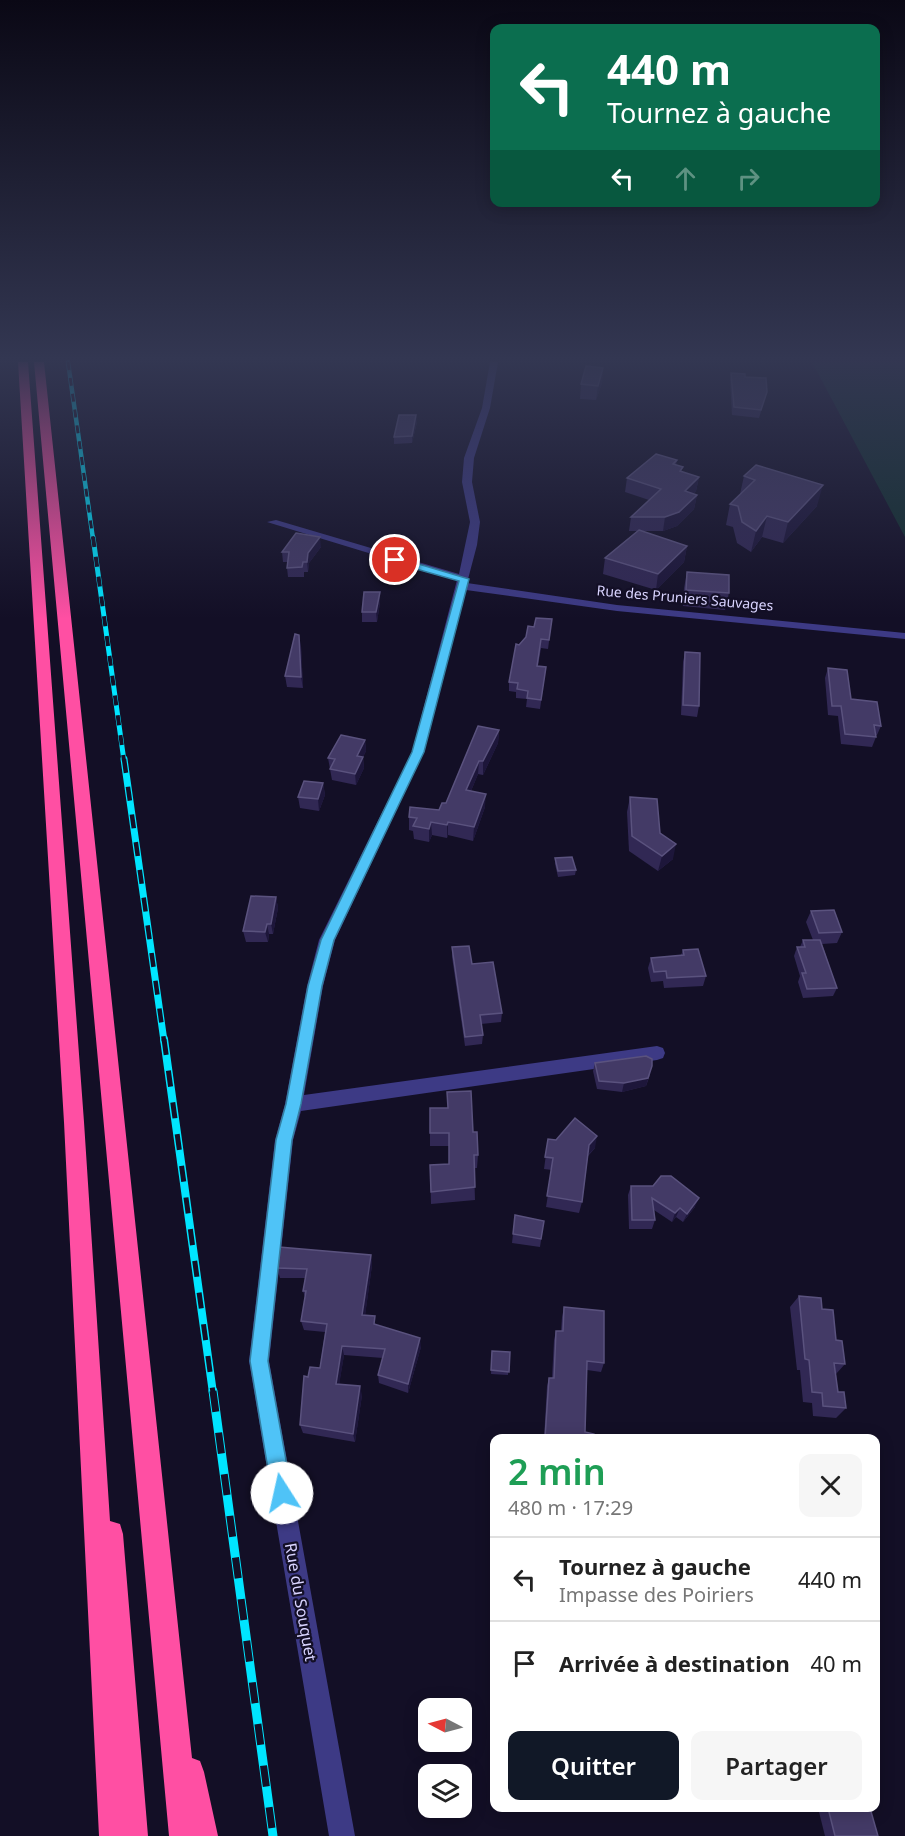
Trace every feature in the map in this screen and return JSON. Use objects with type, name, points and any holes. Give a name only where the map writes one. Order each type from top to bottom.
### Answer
[{"type":"highway","points":[[29,448],[74,1122],[115,1836]]},
{"type":"highway","points":[[48,448],[185,1836]]},
{"type":"highway","points":[[74,1122],[120,1657],[132,1836]]},
{"type":"highway","points":[[170,1680],[202,1836]]},
{"type":"street","name":"Rue du Souquet","points":[[342,1836],[259,1361],[284,1140],[294,1104],[315,986],[327,940],[418,752],[463,583],[475,522],[467,482],[469,458],[473,448]]},
{"type":"street","name":"Rue des Pruniers Sauvages","points":[[272,522],[463,583],[616,608],[905,636]]},
{"type":"street","points":[[294,1104],[657,1053]]},
{"type":"green space","points":[[858,448],[905,448],[905,537]]},
{"type":"building","points":[[656,454],[677,460],[673,464],[683,467],[680,471],[699,477],[685,491],[697,495],[679,512],[665,517],[631,517],[661,489],[627,478]]},
{"type":"building","points":[[756,465],[823,485],[788,522],[767,516],[756,531],[742,522],[738,506],[730,504],[755,480],[744,476]]},
{"type":"building","points":[[639,530],[687,546],[658,574],[605,558]]},
{"type":"building","points":[[296,533],[320,537],[308,553],[307,562],[303,562],[302,567],[287,568],[289,552],[282,552]]},
{"type":"building","points":[[687,572],[729,575],[729,593],[686,590]]},
{"type":"building","points":[[364,592],[380,592],[376,612],[362,612]]},
{"type":"building","points":[[536,618],[552,619],[549,640],[541,639],[537,666],[546,667],[541,700],[527,698],[528,691],[517,689],[518,683],[509,682],[516,644],[519,645],[526,637],[528,626],[534,627]]},
{"type":"building","points":[[295,634],[299,635],[301,677],[285,676]]},
{"type":"building","points":[[685,652],[700,653],[699,706],[683,705]]},
{"type":"building","points":[[828,668],[847,670],[851,699],[877,702],[881,726],[874,725],[876,737],[845,734],[841,706],[832,706]]},
{"type":"building","points":[[478,726],[499,730],[483,761],[479,761],[466,790],[486,794],[474,827],[448,822],[447,825],[431,822],[429,829],[413,826],[417,818],[409,817],[410,807],[439,810],[442,803],[446,803]]},
{"type":"building","points":[[341,735],[365,740],[357,756],[363,757],[355,774],[330,769],[335,759],[328,758]]},
{"type":"building","points":[[304,781],[323,783],[318,799],[298,797]]},
{"type":"building","points":[[630,797],[657,799],[660,833],[676,844],[662,856],[632,836]]},
{"type":"building","points":[[572,857],[576,870],[558,871],[555,858]]},
{"type":"building","points":[[251,896],[276,897],[271,924],[267,924],[265,932],[243,931]]},
{"type":"building","points":[[834,910],[842,932],[819,933],[811,911]]},
{"type":"building","points":[[803,940],[820,940],[837,988],[807,989],[802,973],[806,973],[797,947],[805,947]]},
{"type":"building","points":[[469,946],[472,964],[493,962],[502,1013],[480,1015],[483,1035],[465,1037],[452,947]]},
{"type":"building","points":[[698,949],[706,976],[667,978],[666,971],[654,972],[651,958],[684,955],[683,950]]},
{"type":"building","points":[[646,1056],[652,1059],[648,1078],[624,1083],[599,1081],[595,1063]]},
{"type":"building","points":[[471,1091],[473,1132],[477,1132],[478,1155],[474,1155],[475,1187],[431,1192],[430,1165],[449,1164],[449,1133],[430,1133],[430,1108],[448,1108],[447,1092]]},
{"type":"building","points":[[575,1118],[597,1136],[589,1145],[582,1202],[547,1196],[553,1158],[545,1157],[548,1139],[556,1140]]},
{"type":"building","points":[[661,1176],[671,1176],[699,1198],[687,1214],[680,1208],[675,1213],[652,1198],[655,1220],[632,1220],[631,1186],[653,1186]]},
{"type":"building","points":[[515,1215],[544,1221],[541,1239],[513,1234]]},
{"type":"building","points":[[279,1247],[371,1255],[362,1315],[375,1316],[374,1324],[420,1338],[408,1384],[378,1375],[385,1349],[342,1346],[336,1384],[360,1386],[353,1434],[300,1425],[304,1376],[308,1377],[310,1367],[320,1368],[327,1324],[301,1321],[307,1269],[277,1268]]},
{"type":"building","points":[[799,1296],[821,1298],[822,1309],[833,1310],[836,1340],[842,1341],[845,1364],[834,1363],[838,1392],[844,1392],[846,1408],[823,1406],[822,1393],[812,1392],[809,1360],[805,1359]]},
{"type":"building","points":[[564,1307],[604,1311],[604,1363],[587,1361],[585,1432],[594,1434],[545,1434],[549,1378],[554,1378],[556,1331],[563,1331]]},
{"type":"building","points":[[492,1351],[510,1352],[509,1372],[491,1370]]},
{"type":"building","points":[[829,1812],[871,1812],[878,1836],[835,1836]]},
{"type":"railway","points":[[80,448],[93,539]]},
{"type":"railway","points":[[93,537],[124,761]]},
{"type":"railway","points":[[124,759],[164,1041]]},
{"type":"railway","points":[[164,1039],[213,1393]]},
{"type":"railway","points":[[213,1391],[273,1836]]},
{"type":"route","points":[[282,1493],[259,1361],[284,1140],[294,1104],[315,986],[327,940],[418,752],[464,579],[395,560]]}]
